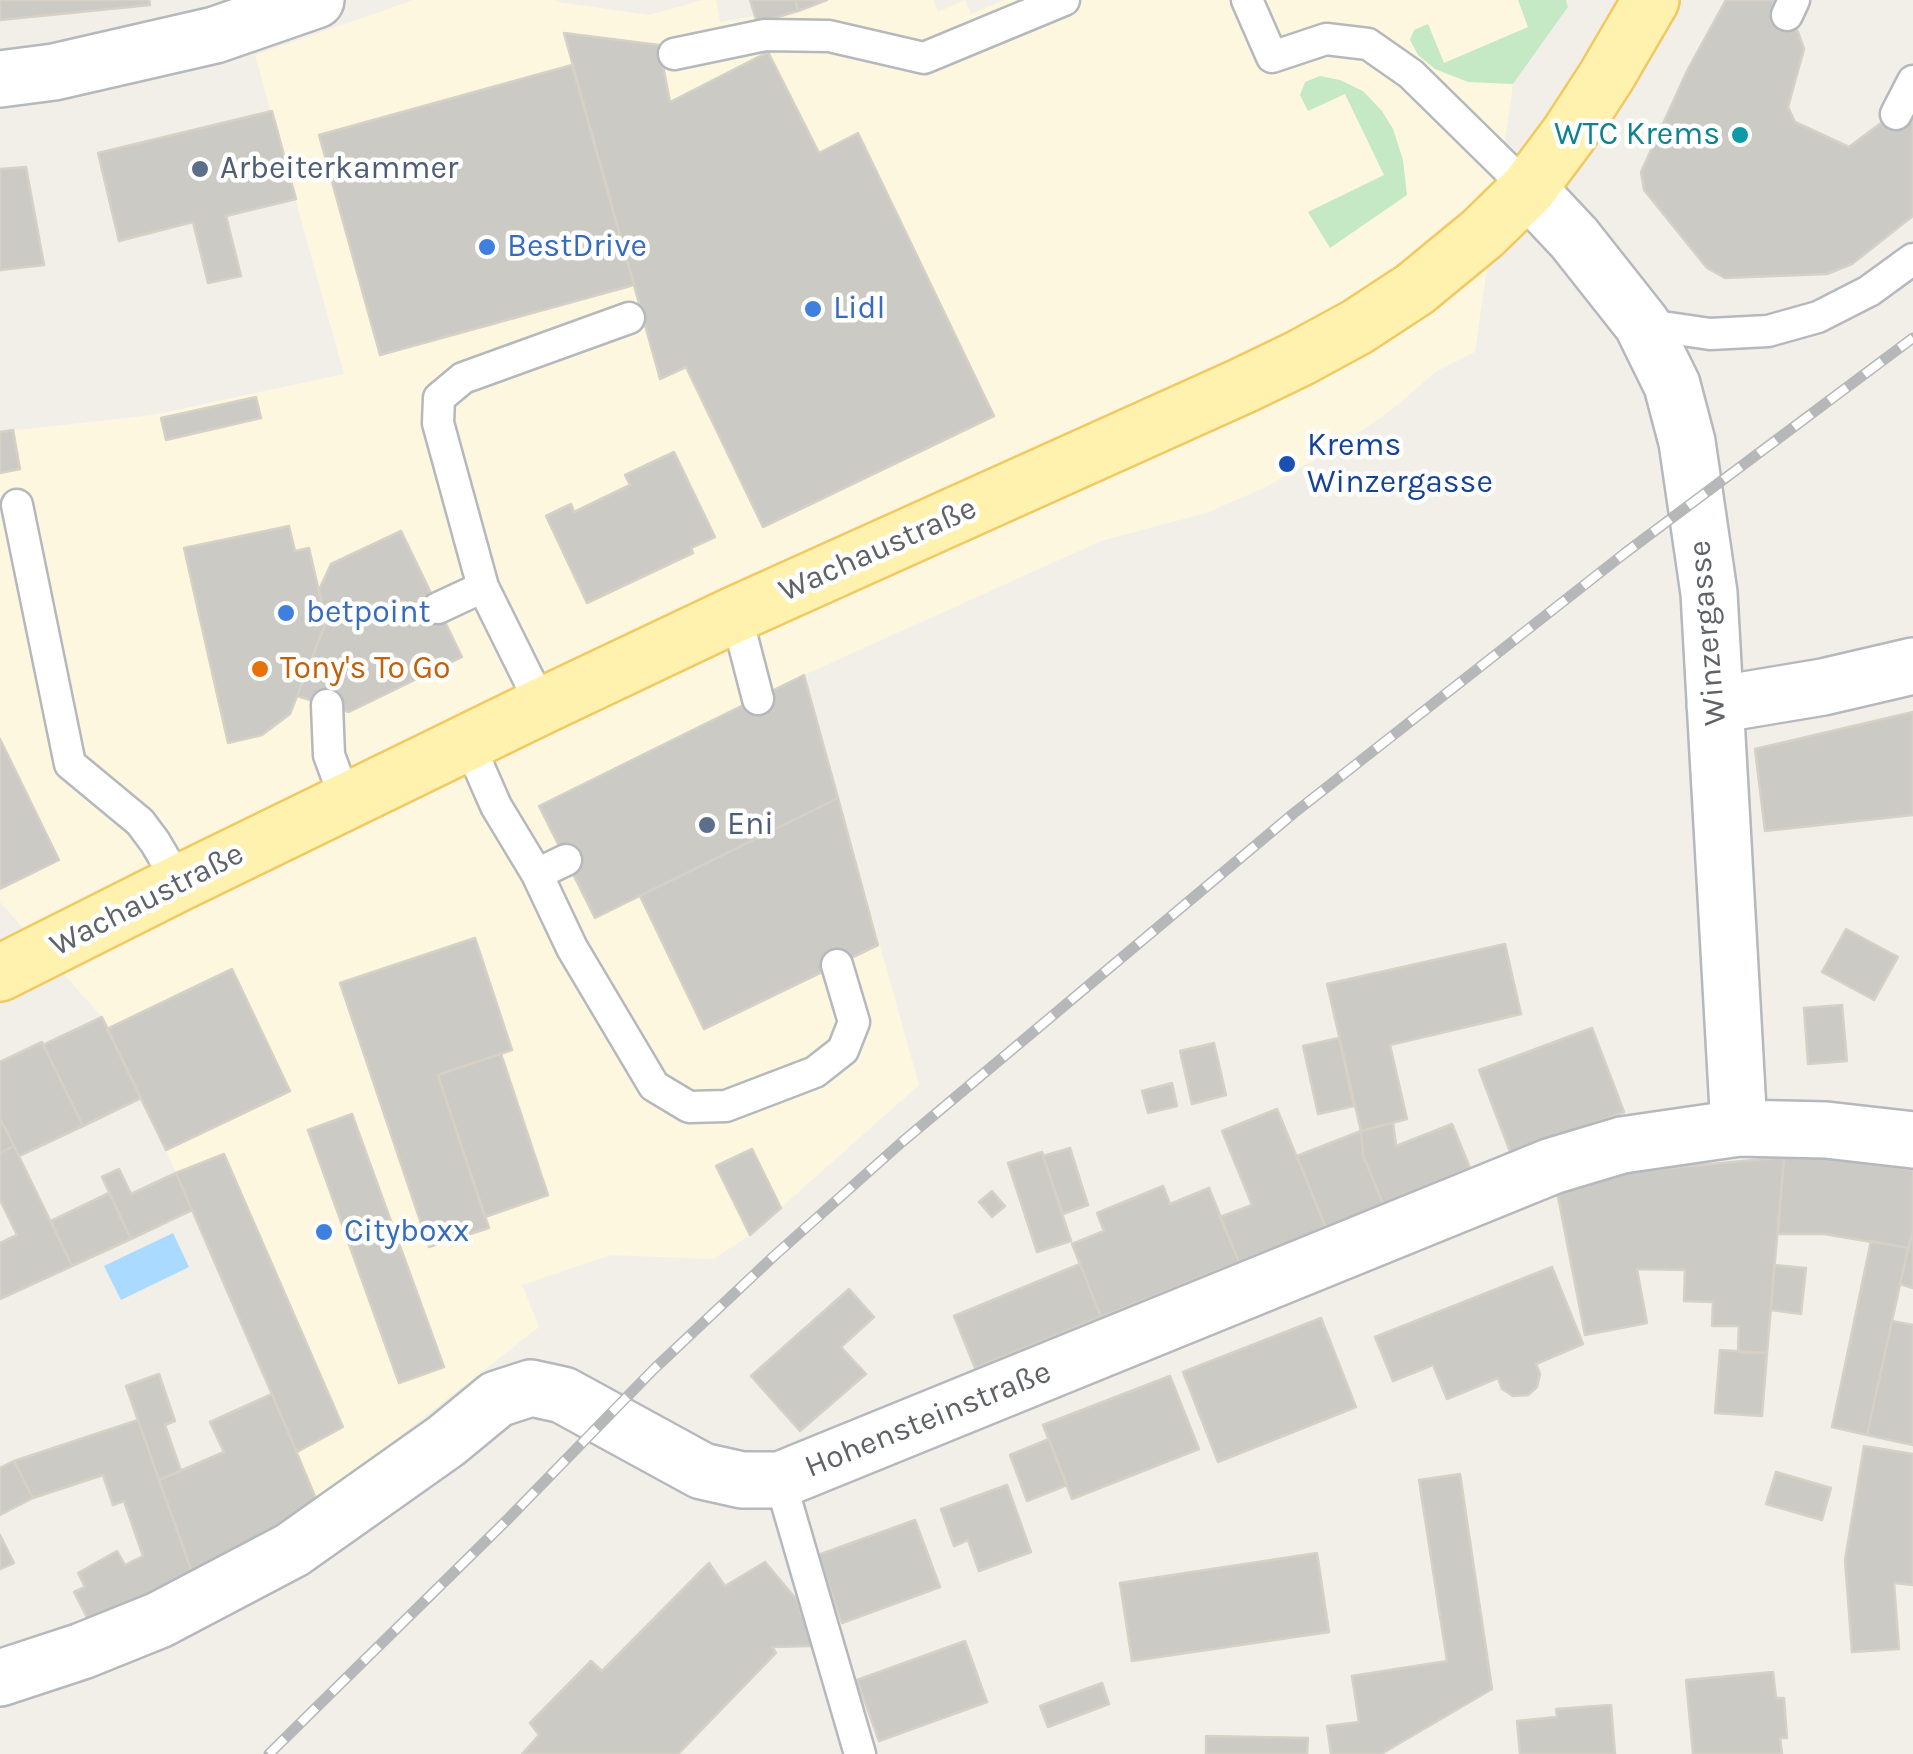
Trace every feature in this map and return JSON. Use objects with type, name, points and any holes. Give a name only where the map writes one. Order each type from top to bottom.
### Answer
[{"type":"main road","name":"Wachaustraße","points":[[0,974],[542,706],[1300,358],[1357,327],[1415,289],[1528,189],[1578,120],[1651,0]]},
{"type":"street","points":[[0,79],[54,72],[188,42],[316,0]]},
{"type":"street","name":"Winzergasse","points":[[1528,189],[1574,238],[1642,324],[1672,385],[1687,442],[1709,593],[1739,1128]]},
{"type":"street","points":[[1715,705],[1823,688],[1913,666]]},
{"type":"street","name":"Hohensteinstraße","points":[[0,1678],[159,1620],[292,1550],[446,1441],[497,1399],[530,1388],[563,1395],[702,1471],[742,1480],[780,1480],[1552,1166],[1622,1145],[1739,1128],[1826,1130],[1913,1140]]},
{"type":"lane","points":[[674,54],[765,35],[828,36],[924,58],[1064,0]]},
{"type":"lane","points":[[1247,0],[1272,56],[1326,39],[1368,44],[1410,74],[1528,189]]},
{"type":"lane","points":[[1896,114],[1913,81]]},
{"type":"lane","points":[[1642,324],[1710,334],[1768,331],[1818,316],[1869,291],[1913,258]]},
{"type":"lane","points":[[542,706],[483,587],[438,423],[439,398],[463,378],[629,318]]},
{"type":"lane","points":[[17,505],[70,764],[140,822],[179,883]]},
{"type":"lane","points":[[438,608],[483,587]]},
{"type":"lane","points":[[736,614],[758,698]]},
{"type":"lane","points":[[327,705],[328,755],[346,801]]},
{"type":"lane","points":[[468,742],[496,806],[537,874],[572,948],[654,1086],[690,1108],[726,1106],[815,1072],[843,1050],[854,1022],[836,965]]},
{"type":"lane","points":[[537,874],[566,860]]},
{"type":"lane","points":[[780,1480],[860,1754]]},
{"type":"shaded area","points":[[414,0],[556,0],[649,15],[716,0],[720,22],[755,16],[757,23],[827,0],[933,0],[938,12],[965,0],[971,14],[1004,0],[1566,0],[1568,7],[1513,84],[1475,352],[1437,371],[1390,411],[1337,447],[1266,487],[1206,513],[1101,541],[804,675],[919,1085],[750,1235],[713,1259],[611,1255],[522,1285],[539,1327],[317,1501],[166,1150],[102,1017],[0,902],[0,432],[153,415],[344,374],[255,55]]},
{"type":"green space","points":[[1518,0],[1566,0],[1568,7],[1513,84],[1468,82],[1435,69],[1418,55],[1410,40],[1414,30],[1428,24],[1444,63],[1528,27]]},
{"type":"green space","points":[[1320,76],[1363,91],[1382,111],[1393,129],[1403,160],[1407,195],[1330,248],[1308,212],[1384,175],[1345,94],[1308,111],[1300,95],[1305,82]]},
{"type":"water","points":[[173,1233],[189,1267],[121,1300],[104,1266]]},
{"type":"building","points":[[0,0],[149,0],[150,5],[0,20]]},
{"type":"building","points":[[750,0],[795,0],[798,11],[757,23]]},
{"type":"building","points":[[795,0],[827,0],[798,11]]},
{"type":"building","name":"WTC Krems","points":[[1726,0],[1775,0],[1798,32],[1804,49],[1788,107],[1795,122],[1849,147],[1913,99],[1913,216],[1852,264],[1827,274],[1725,278],[1707,268],[1644,190],[1641,172],[1688,69]]},
{"type":"building","points":[[564,33],[659,45],[670,102],[768,52],[819,153],[858,133],[994,416],[763,527],[686,367],[660,379]]},
{"type":"building","points":[[572,65],[634,285],[380,355],[319,135]]},
{"type":"building","points":[[272,111],[296,199],[226,216],[241,276],[208,283],[193,222],[119,241],[98,153]]},
{"type":"building","points":[[26,167],[44,265],[0,270],[0,169]]},
{"type":"building","points":[[256,397],[261,418],[166,440],[161,418]]},
{"type":"building","points":[[13,430],[20,469],[0,473],[0,432]]},
{"type":"building","points":[[674,452],[715,537],[691,548],[693,553],[587,603],[546,516],[571,504],[574,512],[630,485],[625,475]]},
{"type":"building","points":[[289,526],[295,551],[309,548],[326,622],[290,714],[262,735],[228,743],[184,548]]},
{"type":"building","points":[[401,531],[462,657],[349,712],[297,696],[326,622],[319,590],[331,564]]},
{"type":"building","points":[[804,675],[838,798],[595,918],[539,806]]},
{"type":"building","points":[[1913,712],[1913,815],[1765,831],[1755,749]]},
{"type":"building","points":[[0,739],[59,860],[0,889]]},
{"type":"building","points":[[838,798],[878,945],[704,1029],[640,896]]},
{"type":"building","points":[[1846,929],[1898,957],[1874,1000],[1822,972]]},
{"type":"building","points":[[475,938],[512,1050],[438,1075],[489,1228],[429,1247],[340,983]]},
{"type":"building","points":[[1505,944],[1521,1014],[1390,1045],[1407,1119],[1361,1131],[1327,984]]},
{"type":"building","points":[[232,969],[290,1091],[166,1150],[107,1029]]},
{"type":"building","points":[[1842,1005],[1847,1061],[1808,1064],[1804,1008]]},
{"type":"building","points":[[102,1017],[141,1098],[83,1126],[43,1045]]},
{"type":"building","points":[[1592,1028],[1624,1112],[1511,1154],[1479,1070]]},
{"type":"building","points":[[1339,1038],[1354,1106],[1318,1114],[1303,1046]]},
{"type":"building","points":[[42,1042],[83,1126],[19,1156],[0,1118],[0,1062]]},
{"type":"building","points":[[1214,1043],[1226,1095],[1192,1104],[1180,1051]]},
{"type":"building","points":[[501,1054],[548,1195],[485,1217],[438,1075]]},
{"type":"building","points":[[1172,1083],[1177,1106],[1148,1113],[1142,1091]]},
{"type":"building","points":[[1277,1109],[1326,1228],[1239,1262],[1220,1217],[1252,1205],[1222,1131]]},
{"type":"building","points":[[352,1114],[444,1367],[399,1383],[308,1130]]},
{"type":"building","points":[[0,1118],[14,1146],[0,1153]]},
{"type":"building","points":[[1393,1123],[1396,1146],[1452,1124],[1470,1168],[1383,1204],[1363,1155],[1361,1131]]},
{"type":"building","points":[[1361,1131],[1363,1155],[1383,1204],[1326,1228],[1297,1156]]},
{"type":"building","points":[[14,1146],[72,1266],[0,1299],[0,1243],[17,1235],[0,1200],[0,1153]]},
{"type":"building","points":[[1070,1148],[1088,1205],[1063,1214],[1043,1156]]},
{"type":"building","points":[[752,1149],[781,1208],[750,1235],[716,1166]]},
{"type":"building","points":[[1042,1152],[1071,1241],[1037,1252],[1008,1163]]},
{"type":"building","points":[[224,1154],[343,1427],[297,1452],[176,1173]]},
{"type":"building","points":[[1827,1156],[1913,1170],[1913,1231],[1908,1248],[1824,1234],[1778,1234],[1784,1157]]},
{"type":"building","points":[[1784,1157],[1767,1353],[1738,1352],[1739,1326],[1712,1326],[1713,1302],[1684,1301],[1685,1270],[1637,1269],[1647,1323],[1585,1335],[1556,1186],[1619,1173]]},
{"type":"building","points":[[119,1169],[131,1194],[176,1173],[192,1210],[131,1239],[102,1177]]},
{"type":"building","points":[[1163,1186],[1170,1204],[1209,1188],[1239,1262],[1101,1317],[1072,1244],[1104,1231],[1097,1213]]},
{"type":"building","points":[[992,1191],[1005,1206],[992,1217],[979,1202]]},
{"type":"building","points":[[109,1193],[131,1239],[72,1266],[51,1221]]},
{"type":"building","points":[[1913,1231],[1913,1288],[1900,1284]]},
{"type":"building","points":[[1871,1241],[1908,1248],[1867,1435],[1832,1427]]},
{"type":"building","points":[[1080,1264],[1101,1317],[975,1368],[954,1316]]},
{"type":"building","points":[[1774,1265],[1806,1268],[1801,1314],[1771,1310]]},
{"type":"building","points":[[1552,1267],[1583,1344],[1536,1364],[1540,1374],[1537,1387],[1528,1395],[1513,1396],[1502,1389],[1498,1378],[1447,1399],[1433,1365],[1393,1381],[1375,1337]]},
{"type":"building","points":[[849,1289],[874,1317],[841,1347],[866,1374],[800,1431],[751,1376]]},
{"type":"building","points":[[1321,1318],[1356,1407],[1218,1462],[1183,1372]]},
{"type":"building","points":[[1892,1321],[1913,1325],[1913,1445],[1867,1435]]},
{"type":"building","points":[[1720,1350],[1767,1353],[1762,1416],[1715,1413]]},
{"type":"building","points":[[159,1374],[175,1421],[165,1425],[181,1471],[159,1480],[126,1386]]},
{"type":"building","points":[[1170,1376],[1199,1449],[1072,1499],[1043,1425]]},
{"type":"building","points":[[272,1394],[317,1501],[193,1575],[159,1480],[224,1452],[210,1422]]},
{"type":"building","points":[[138,1420],[193,1575],[93,1629],[74,1592],[85,1587],[78,1573],[117,1551],[125,1565],[143,1556],[124,1501],[113,1505],[103,1475],[33,1498],[14,1461]]},
{"type":"building","points":[[1049,1439],[1067,1485],[1027,1501],[1010,1455]]},
{"type":"building","points":[[1864,1446],[1913,1454],[1913,1585],[1894,1583],[1899,1649],[1852,1652],[1845,1560]]},
{"type":"building","points":[[14,1461],[33,1498],[0,1515],[0,1468]]},
{"type":"building","points":[[1776,1472],[1831,1488],[1822,1520],[1766,1504]]},
{"type":"building","points":[[1460,1474],[1492,1689],[1381,1754],[1331,1754],[1327,1726],[1359,1722],[1352,1676],[1447,1661],[1419,1480]]},
{"type":"building","points":[[1007,1485],[1031,1552],[979,1571],[968,1540],[954,1546],[941,1509]]},
{"type":"building","points":[[915,1520],[940,1587],[842,1623],[818,1555]]},
{"type":"building","points":[[0,1535],[14,1563],[0,1569]]},
{"type":"building","points":[[1317,1553],[1329,1632],[1132,1661],[1120,1583]]},
{"type":"building","points":[[765,1562],[797,1600],[812,1646],[772,1647],[776,1653],[678,1754],[522,1754],[539,1735],[530,1723],[591,1661],[602,1671],[709,1563],[725,1586]]},
{"type":"building","points":[[965,1641],[987,1702],[879,1741],[857,1680]]},
{"type":"building","points":[[1773,1672],[1776,1698],[1784,1698],[1787,1738],[1780,1738],[1782,1754],[1693,1754],[1686,1680]]},
{"type":"building","points":[[1102,1683],[1109,1704],[1048,1727],[1040,1706]]},
{"type":"building","points":[[1611,1705],[1615,1754],[1520,1754],[1517,1721],[1557,1717],[1556,1709]]},
{"type":"building","points":[[1206,1736],[1308,1738],[1307,1754],[1206,1754]]},
{"type":"railway","points":[[269,1754],[654,1369],[902,1142],[1294,813],[1625,553],[1913,338]]},
{"type":"place","name":"WTC Krems","points":[[1740,135]]},
{"type":"place","name":"Arbeiterkammer","points":[[200,169]]},
{"type":"place","name":"BestDrive","points":[[487,247]]},
{"type":"place","name":"Lidl","points":[[813,309]]},
{"type":"place","name":"Krems Winzergasse","points":[[1287,464]]},
{"type":"place","name":"betpoint","points":[[286,613]]},
{"type":"place","name":"Tony's To Go","points":[[260,669]]},
{"type":"place","name":"Eni","points":[[707,825]]},
{"type":"place","name":"Cityboxx","points":[[324,1232]]}]
